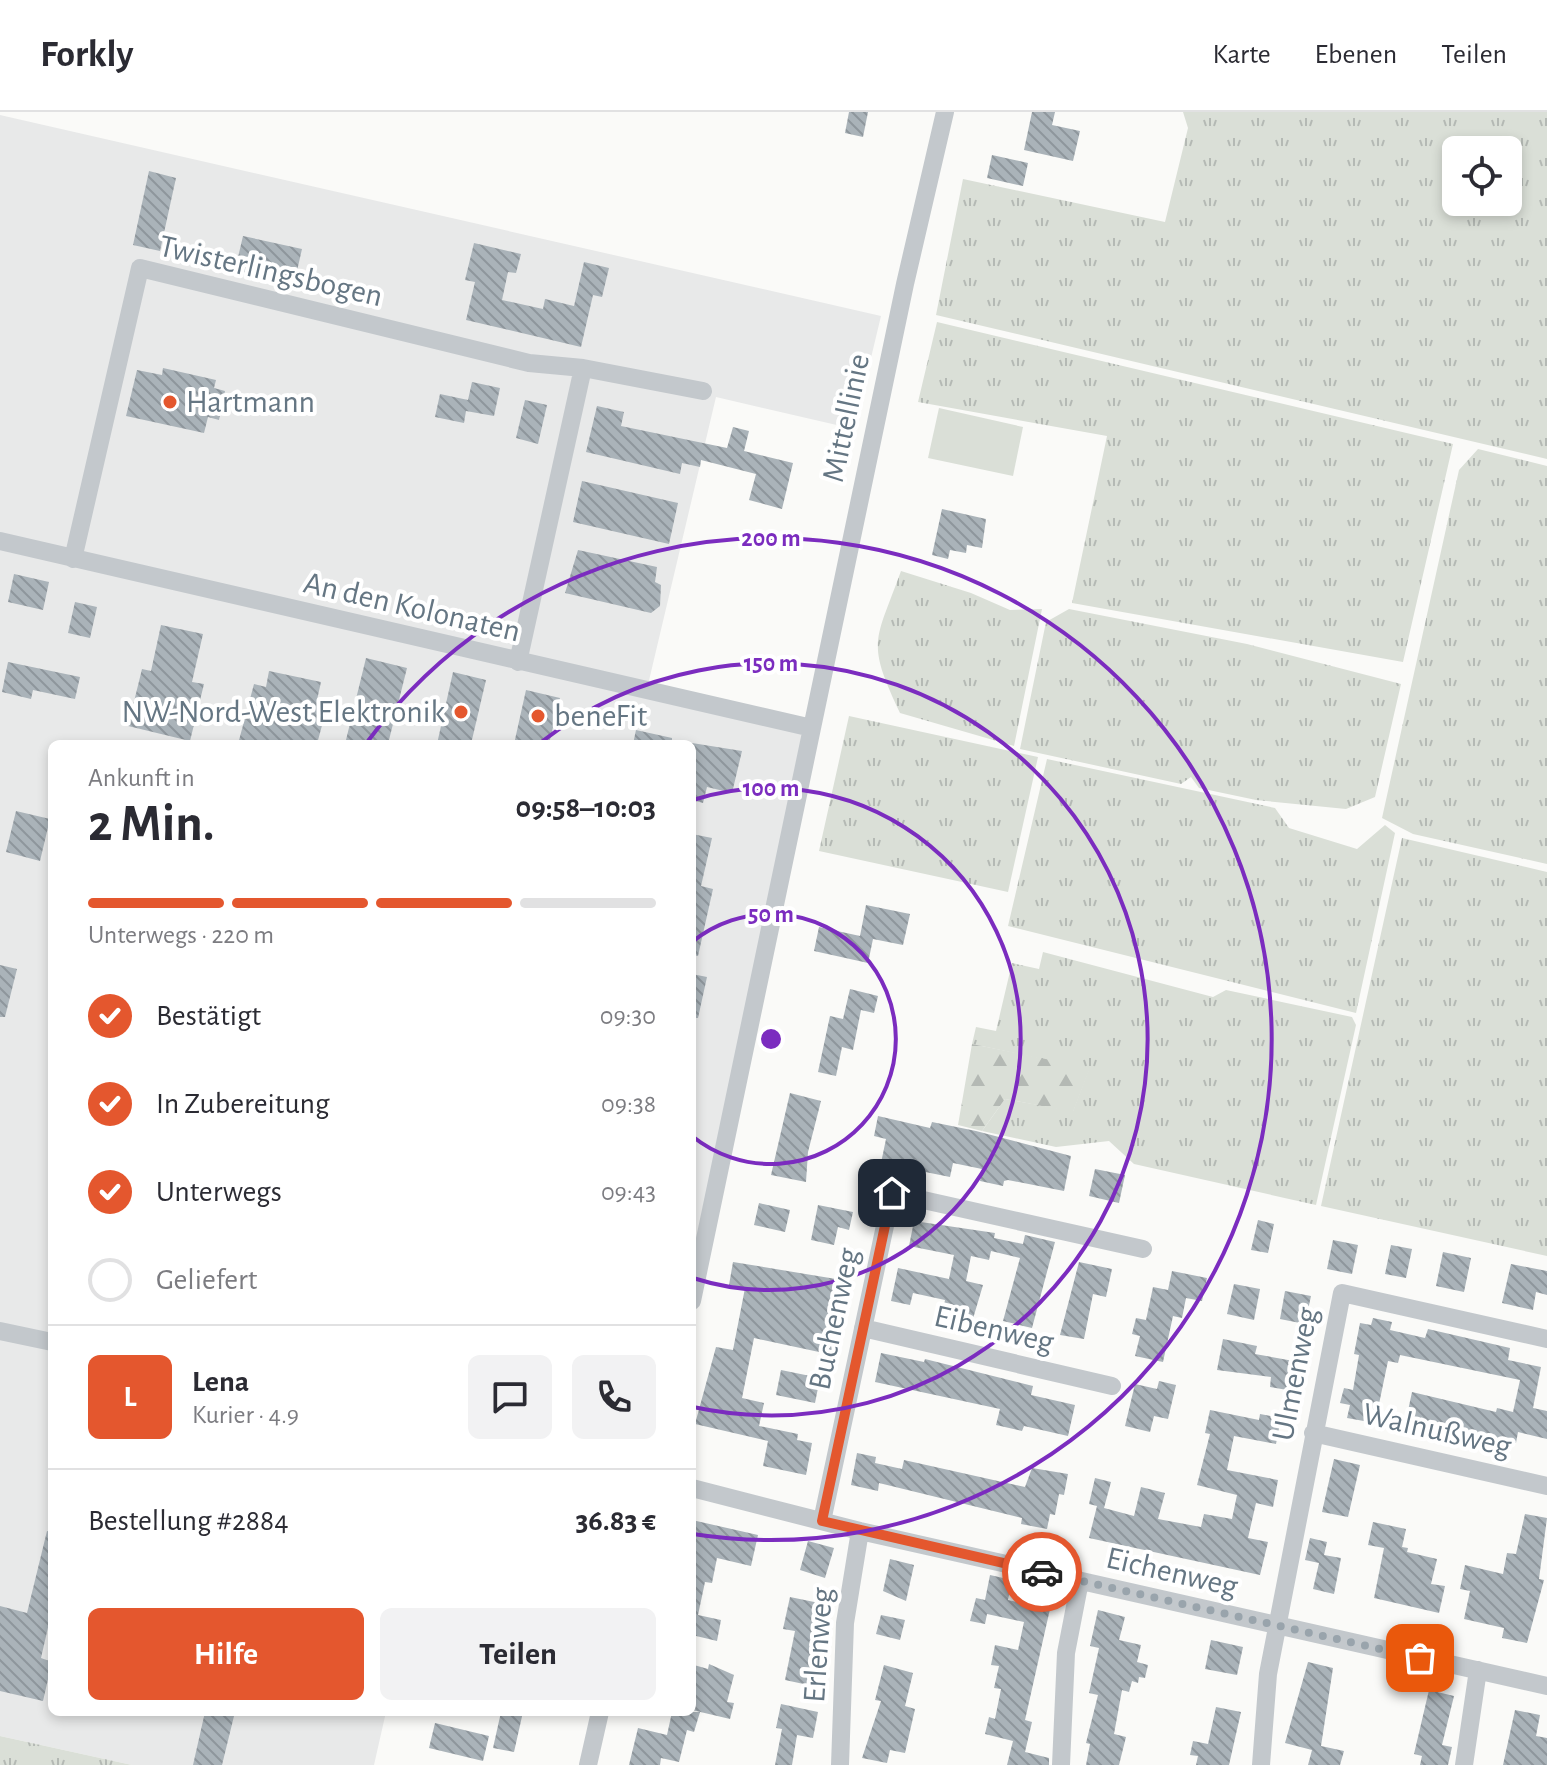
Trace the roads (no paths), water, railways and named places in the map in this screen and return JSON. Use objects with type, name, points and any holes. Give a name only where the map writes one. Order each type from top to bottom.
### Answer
[{"type":"street","name":"Mittellinie","points":[[696,1282],[905,284],[945,112]]},
{"type":"street","name":"Twisterlingsbogen","points":[[73,559],[140,268],[529,363],[583,368],[703,391]]},
{"type":"street","points":[[518,662],[583,368]]},
{"type":"street","name":"An den Kolonaten","points":[[0,541],[812,728]]},
{"type":"street","name":"Buchenweg","points":[[822,1521],[892,1193],[1143,1249]]},
{"type":"street","name":"Ulmenweg","points":[[1261,1765],[1262,1719],[1277,1627],[1342,1293],[1547,1339]]},
{"type":"street","name":"Eibenweg","points":[[863,1328],[1112,1386]]},
{"type":"street","points":[[0,1331],[48,1341]]},
{"type":"street","name":"Walnußweg","points":[[1313,1433],[1547,1486]]},
{"type":"street","name":"Eichenweg","points":[[696,1489],[860,1531],[1547,1686]]},
{"type":"street","name":"Erlenweg","points":[[840,1765],[845,1623],[860,1531]]},
{"type":"street","points":[[1061,1765],[1066,1653],[1080,1581]]},
{"type":"street","points":[[1464,1765],[1478,1670]]},
{"type":"street","points":[[588,1765],[599,1716]]},
{"type":"place","name":"Hartmann","points":[[170,402]]},
{"type":"place","name":"NW-Nord-West Elektronik","points":[[461,712]]},
{"type":"place","name":"beneFit","points":[[538,716]]}]
